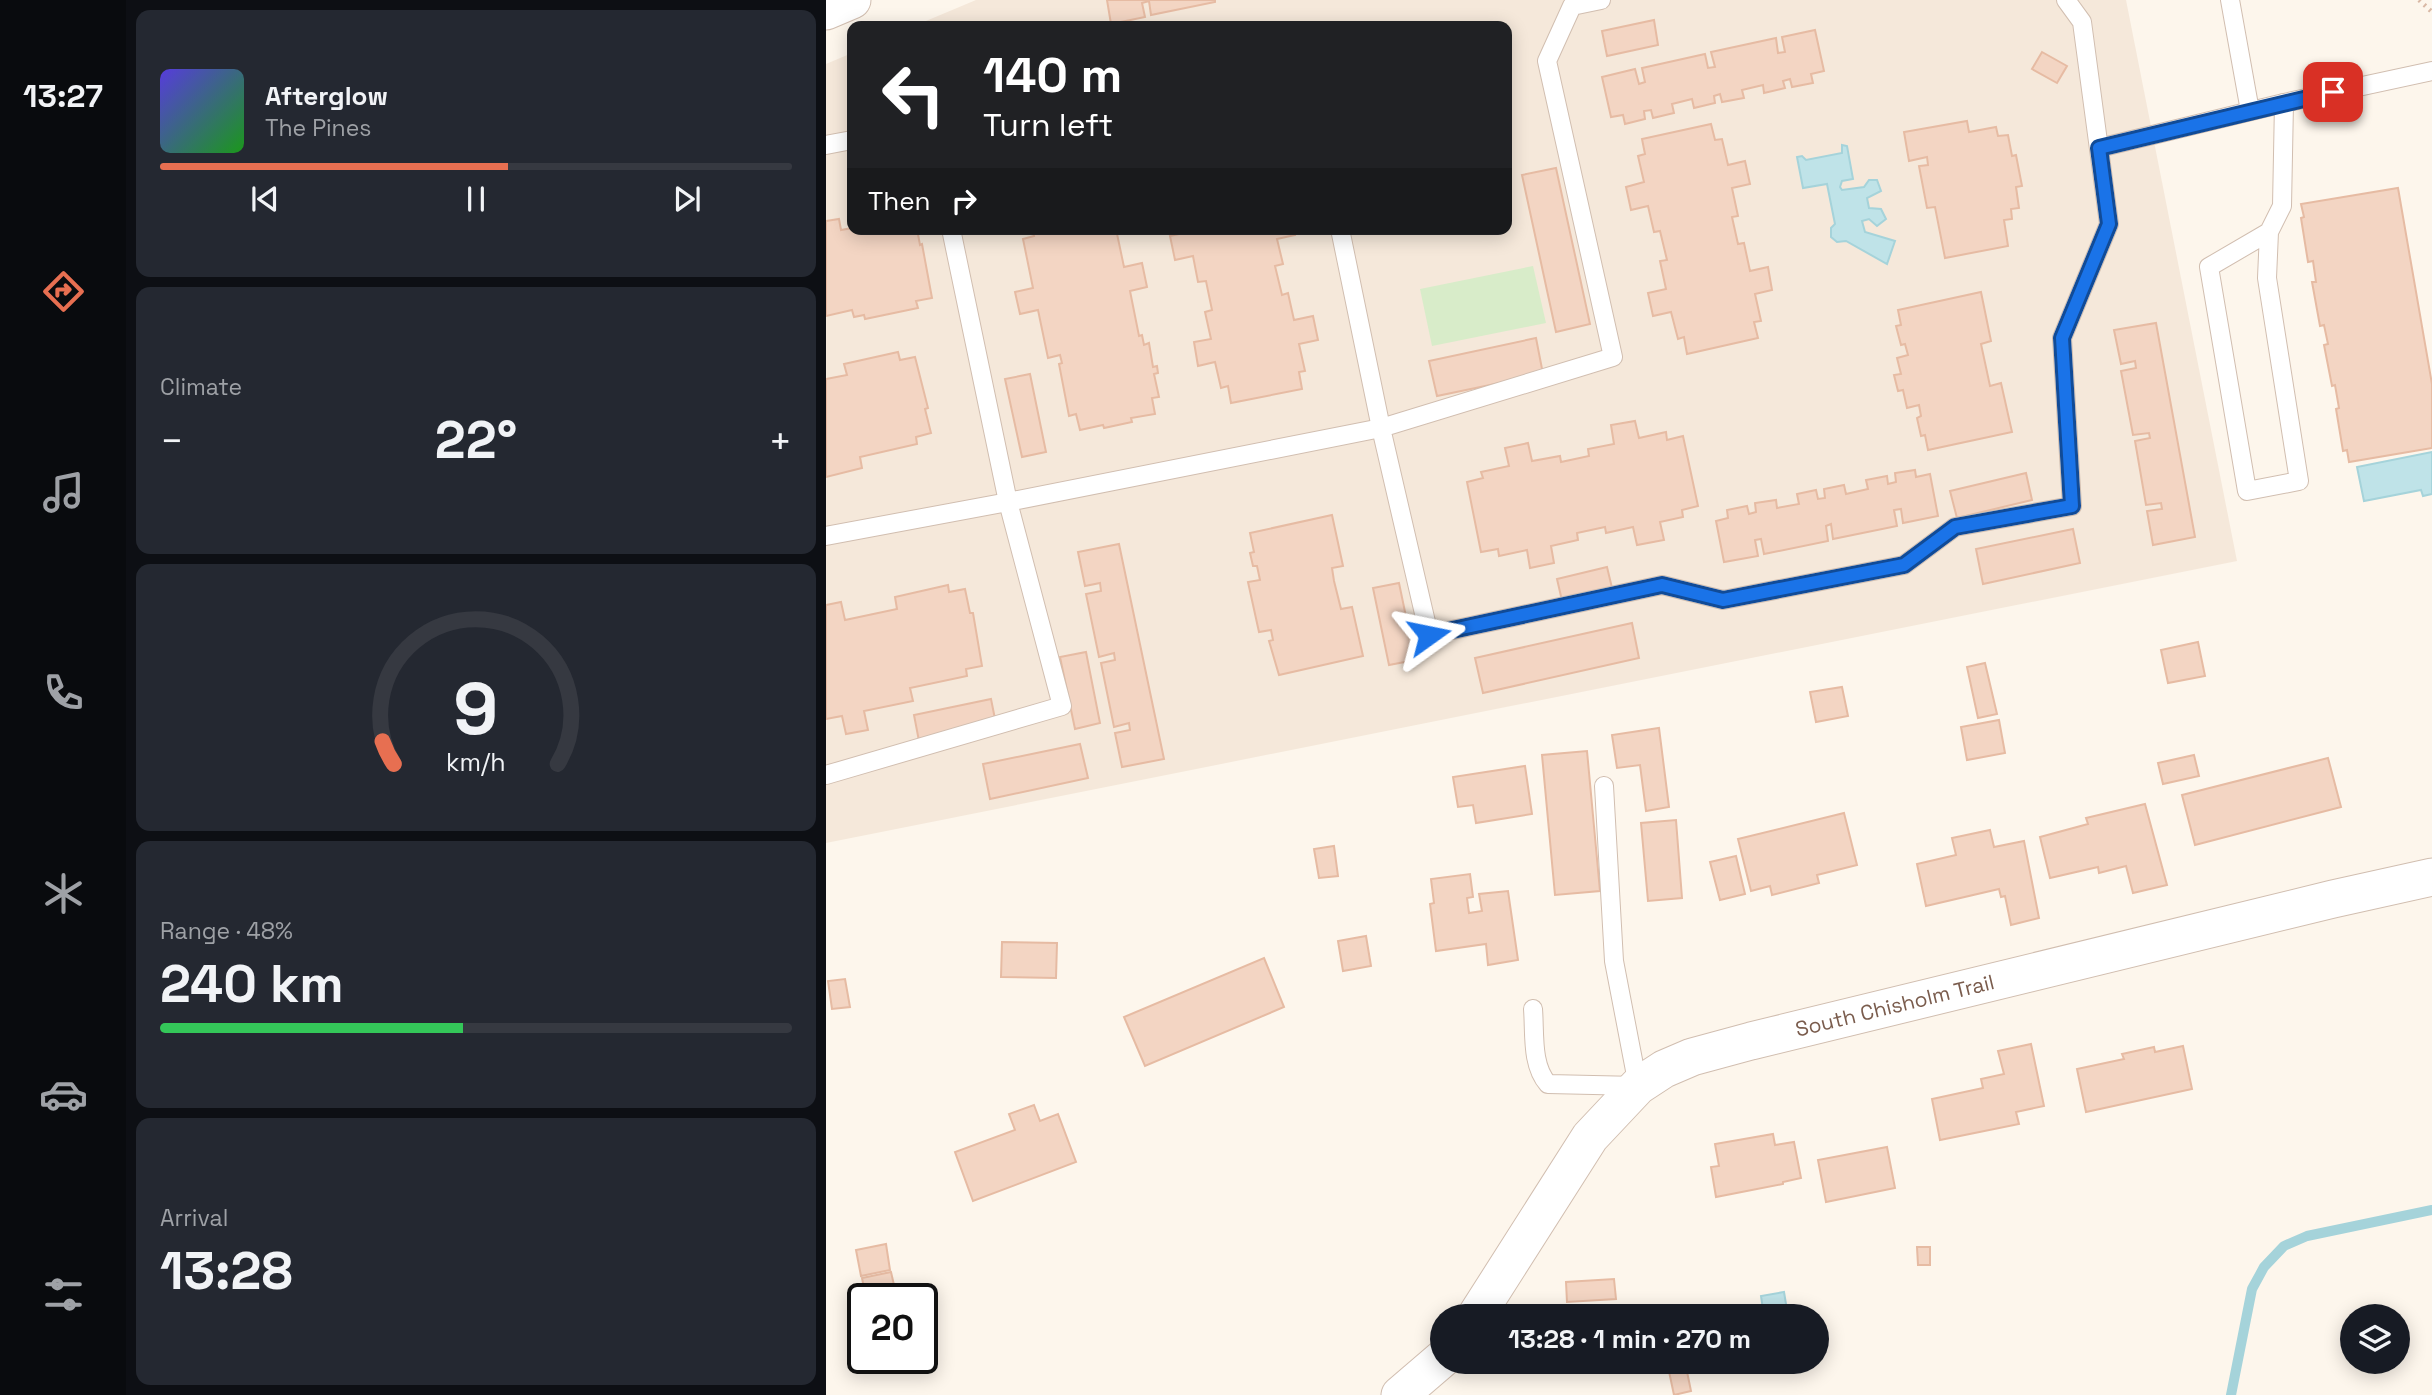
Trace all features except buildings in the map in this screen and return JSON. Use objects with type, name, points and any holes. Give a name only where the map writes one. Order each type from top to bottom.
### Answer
[{"type":"street","points":[[826,11],[852,0]]},
{"type":"street","name":"South Chisholm Trail","points":[[1484,1304],[1590,1137],[1638,1086],[1664,1069],[1692,1057],[1751,1041],[2432,877]]},
{"type":"street","points":[[1400,1395],[1430,1369]]},
{"type":"lane","points":[[826,536],[1381,428],[1613,357],[1547,61],[1572,6],[1601,0]]},
{"type":"lane","points":[[1341,235],[1381,428],[1429,635],[1662,585],[1723,600],[1904,565],[1955,527],[2072,506],[2062,338],[2109,224],[2081,22],[2066,0]]},
{"type":"lane","points":[[2230,0],[2250,111]]},
{"type":"lane","points":[[2099,148],[2284,103],[2432,71]]},
{"type":"lane","points":[[2269,232],[2209,267],[2247,491],[2299,481],[2267,278],[2269,232],[2282,206],[2284,103]]},
{"type":"lane","points":[[826,145],[847,141]]},
{"type":"lane","points":[[826,775],[1062,706],[1008,502],[952,235]]},
{"type":"lane","points":[[1533,1009],[1537,1066],[1548,1084],[1638,1086],[1614,961],[1604,786]]},
{"type":"path","points":[[2419,0],[2432,12]]},
{"type":"shaded area","points":[[976,0],[2126,0],[2237,561],[826,843],[826,64],[847,55],[847,235],[1512,235],[1512,21],[926,21]]},
{"type":"green space","points":[[1533,266],[1546,323],[1432,346],[1420,289]]},
{"type":"water","points":[[1842,145],[1847,146],[1853,179],[1842,181],[1842,190],[1864,187],[1869,180],[1877,180],[1881,191],[1867,198],[1869,208],[1881,209],[1886,219],[1877,226],[1869,219],[1862,221],[1865,232],[1895,241],[1887,264],[1846,241],[1837,242],[1831,237],[1831,228],[1835,224],[1827,184],[1803,188],[1797,157],[1802,156],[1806,160],[1842,153]]},
{"type":"water","points":[[2432,452],[2432,494],[2423,496],[2421,490],[2364,501],[2357,467]]},
{"type":"water","points":[[1784,1292],[1786,1304],[1762,1304],[1761,1296]]},
{"type":"waterway","points":[[2231,1395],[2252,1289],[2264,1267],[2284,1246],[2307,1236],[2432,1210]]},
{"type":"route","points":[[1429,635],[1662,585],[1723,600],[1904,565],[1955,527],[2072,506],[2062,338],[2109,224],[2099,148],[2333,92]]}]
